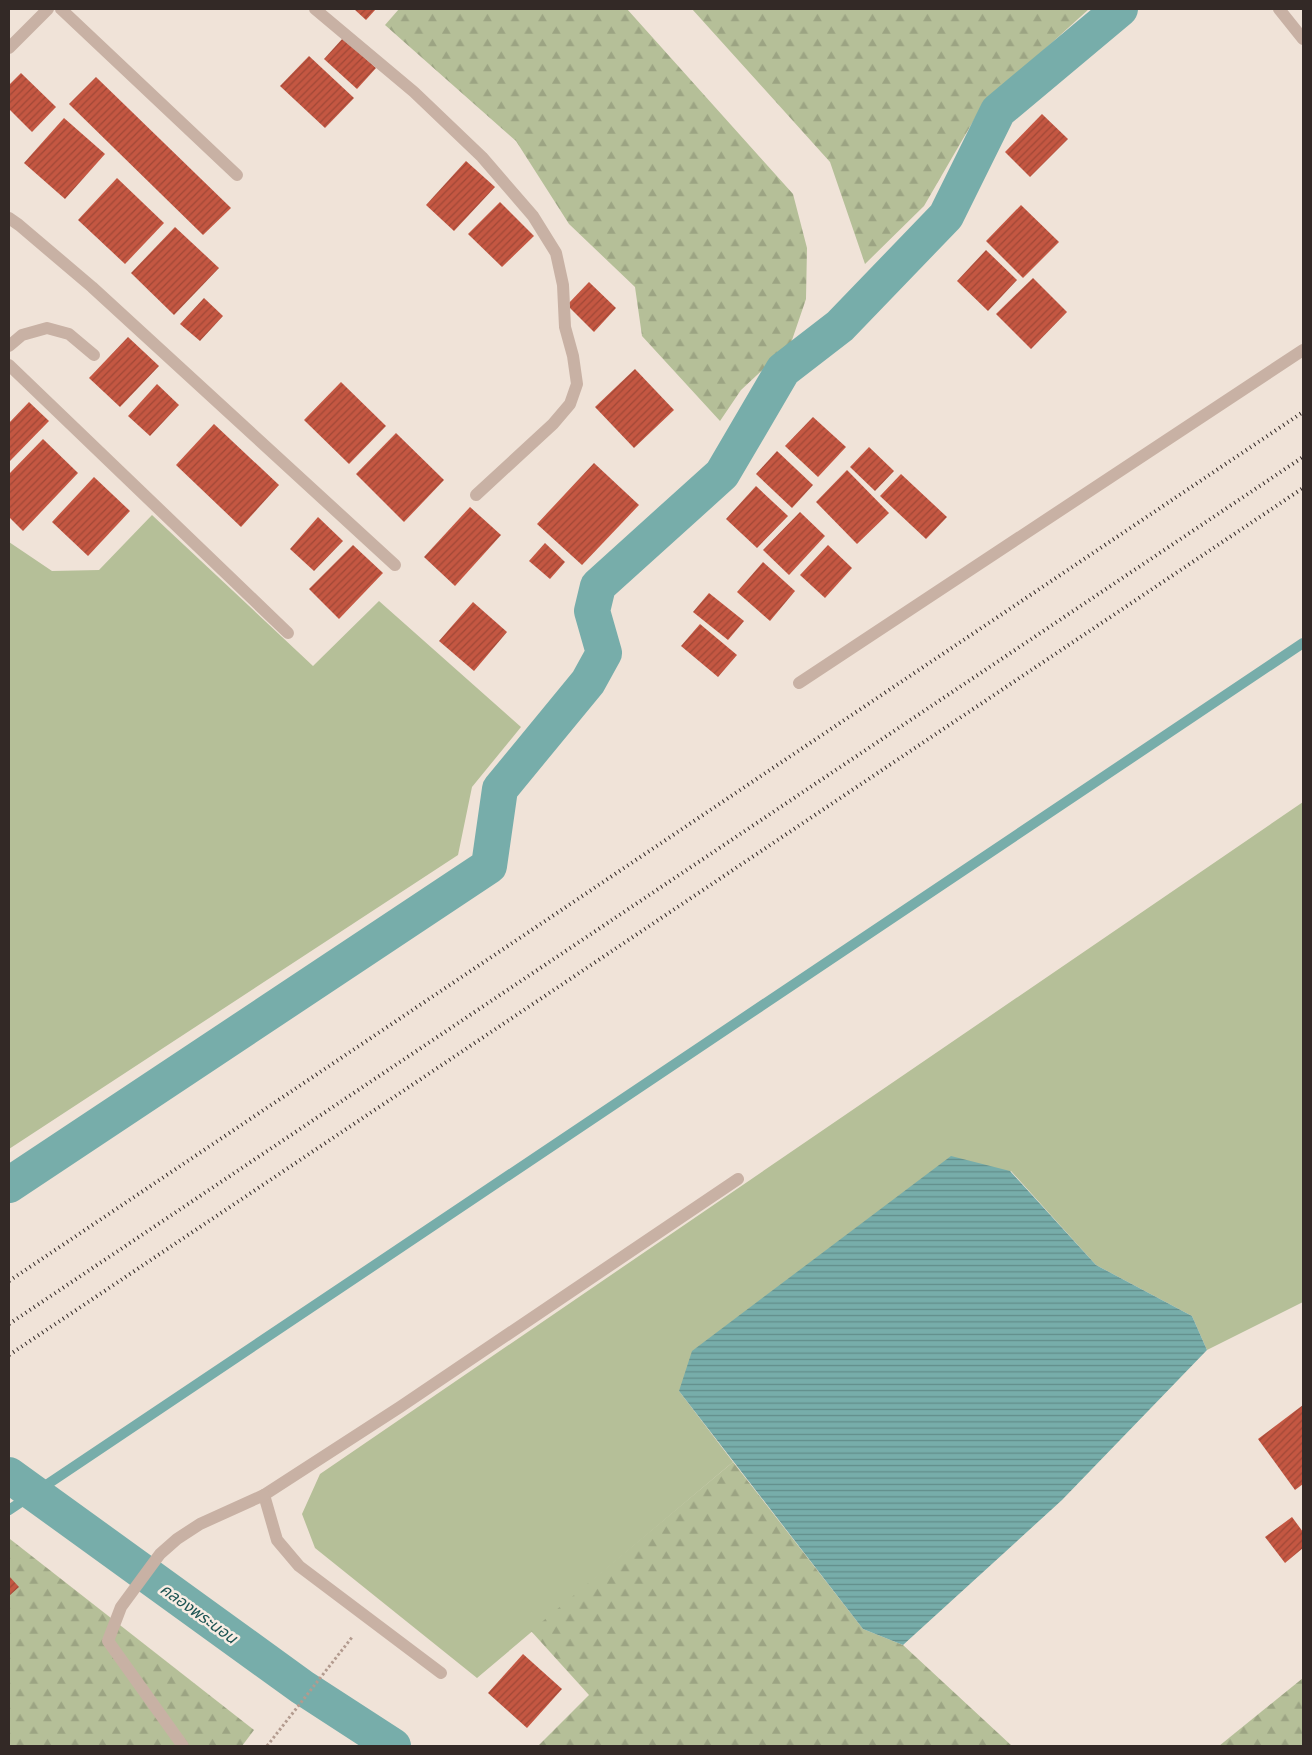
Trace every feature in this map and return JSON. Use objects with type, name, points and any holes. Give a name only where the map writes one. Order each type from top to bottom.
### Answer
[{"type":"street","points":[[10,44],[48,9]]},
{"type":"street","points":[[61,9],[237,175]]},
{"type":"street","points":[[315,9],[414,92],[482,158],[533,216],[556,254],[563,285],[565,327],[573,356],[577,384],[570,404],[553,424],[476,496]]},
{"type":"street","points":[[1278,9],[1303,39]]},
{"type":"street","points":[[9,218],[92,287],[394,565]]},
{"type":"street","points":[[9,346],[22,335],[47,328],[69,334],[94,355]]},
{"type":"street","points":[[799,683],[1303,350]]},
{"type":"street","points":[[9,365],[288,633]]},
{"type":"street","points":[[183,1746],[108,1641],[121,1607],[160,1554],[200,1524],[264,1494],[400,1406],[738,1179]]},
{"type":"street","points":[[264,1494],[277,1540],[299,1566],[441,1673]]},
{"type":"path","points":[[267,1746],[353,1635]]},
{"type":"green space","points":[[399,9],[627,9],[793,194],[807,248],[806,299],[791,343],[741,390],[720,421],[642,336],[635,287],[569,224],[516,141],[385,25]]},
{"type":"green space","points":[[692,9],[1089,9],[982,106],[924,206],[865,264],[830,162]]},
{"type":"green space","points":[[152,515],[313,666],[379,601],[521,727],[472,787],[458,855],[9,1149],[9,542],[52,571],[99,570]]},
{"type":"green space","points":[[1303,802],[1303,1302],[1207,1350],[1192,1316],[1096,1265],[1011,1171],[679,1391],[733,1462],[477,1678],[315,1548],[302,1514],[320,1474]]},
{"type":"green space","points":[[733,1462],[863,1629],[903,1645],[1012,1746],[538,1746],[589,1695],[531,1631]]},
{"type":"green space","points":[[10,1539],[254,1730],[242,1746],[9,1746]]},
{"type":"green space","points":[[1303,1678],[1303,1746],[1219,1746]]},
{"type":"water","points":[[951,1156],[1010,1171],[1096,1265],[1192,1316],[1207,1350],[1062,1500],[903,1645],[863,1629],[679,1391],[692,1351]]},
{"type":"building","points":[[354,9],[376,9],[366,20]]},
{"type":"building","points":[[343,38],[376,68],[357,89],[324,59]]},
{"type":"building","points":[[309,56],[354,98],[325,128],[280,86]]},
{"type":"building","points":[[21,73],[56,107],[32,132],[9,109],[9,85]]},
{"type":"building","points":[[96,77],[231,208],[203,235],[69,104]]},
{"type":"building","points":[[1042,114],[1068,139],[1030,177],[1005,152]]},
{"type":"building","points":[[64,118],[105,154],[65,199],[24,163]]},
{"type":"building","points":[[466,161],[495,187],[454,231],[426,205]]},
{"type":"building","points":[[117,178],[164,223],[125,264],[78,220]]},
{"type":"building","points":[[500,202],[534,236],[502,267],[468,234]]},
{"type":"building","points":[[1021,205],[1059,242],[1023,278],[986,241]]},
{"type":"building","points":[[175,227],[219,268],[174,315],[131,273]]},
{"type":"building","points":[[986,250],[1017,280],[988,311],[957,281]]},
{"type":"building","points":[[1033,278],[1067,312],[1031,349],[996,314]]},
{"type":"building","points":[[589,282],[616,308],[594,332],[567,305]]},
{"type":"building","points":[[204,298],[223,316],[200,341],[180,324]]},
{"type":"building","points":[[128,337],[159,366],[120,407],[89,378]]},
{"type":"building","points":[[635,369],[674,410],[634,448],[595,407]]},
{"type":"building","points":[[341,382],[386,426],[349,464],[304,420]]},
{"type":"building","points":[[157,384],[179,405],[150,436],[128,416]]},
{"type":"building","points":[[29,402],[49,421],[9,462],[9,423]]},
{"type":"building","points":[[813,417],[846,447],[818,477],[785,446]]},
{"type":"building","points":[[214,424],[279,485],[241,527],[176,465]]},
{"type":"building","points":[[396,433],[444,480],[404,522],[356,474]]},
{"type":"building","points":[[43,439],[78,473],[23,531],[9,517],[9,474]]},
{"type":"building","points":[[869,447],[894,471],[875,491],[850,467]]},
{"type":"building","points":[[777,451],[813,485],[792,508],[756,474]]},
{"type":"building","points":[[594,463],[639,505],[582,565],[537,524]]},
{"type":"building","points":[[847,470],[889,513],[857,544],[816,502]]},
{"type":"building","points":[[901,474],[947,517],[926,539],[880,496]]},
{"type":"building","points":[[94,477],[130,511],[88,556],[52,522]]},
{"type":"building","points":[[756,486],[788,516],[757,548],[726,519]]},
{"type":"building","points":[[470,507],[501,535],[455,586],[424,557]]},
{"type":"building","points":[[800,512],[825,536],[789,575],[763,550]]},
{"type":"building","points":[[318,517],[343,541],[314,571],[290,549]]},
{"type":"building","points":[[545,543],[565,562],[550,579],[529,561]]},
{"type":"building","points":[[353,545],[383,573],[339,619],[309,589]]},
{"type":"building","points":[[828,545],[852,568],[825,598],[800,575]]},
{"type":"building","points":[[763,562],[795,591],[770,621],[737,592]]},
{"type":"building","points":[[709,593],[744,621],[728,640],[693,612]]},
{"type":"building","points":[[473,602],[507,632],[474,671],[439,641]]},
{"type":"building","points":[[700,624],[737,655],[718,677],[681,646]]},
{"type":"building","points":[[1303,1405],[1303,1484],[1295,1490],[1258,1439]]},
{"type":"building","points":[[1292,1517],[1303,1532],[1303,1548],[1285,1563],[1265,1537]]},
{"type":"building","points":[[9,1576],[19,1587],[9,1596]]},
{"type":"building","points":[[523,1654],[562,1689],[527,1728],[488,1693]]},
{"type":"waterway","points":[[9,1185],[489,866],[500,789],[588,682],[604,653],[592,611],[598,586],[722,474],[783,370],[840,326],[946,216],[998,111],[1120,9]]},
{"type":"waterway","points":[[9,1510],[1303,643]]},
{"type":"waterway","name":"คลองพระนอน","points":[[9,1475],[302,1687],[393,1746]]},
{"type":"railway","points":[[9,1281],[1303,412]]},
{"type":"railway","points":[[9,1324],[1303,457]]},
{"type":"railway","points":[[9,1355],[1303,488]]}]
